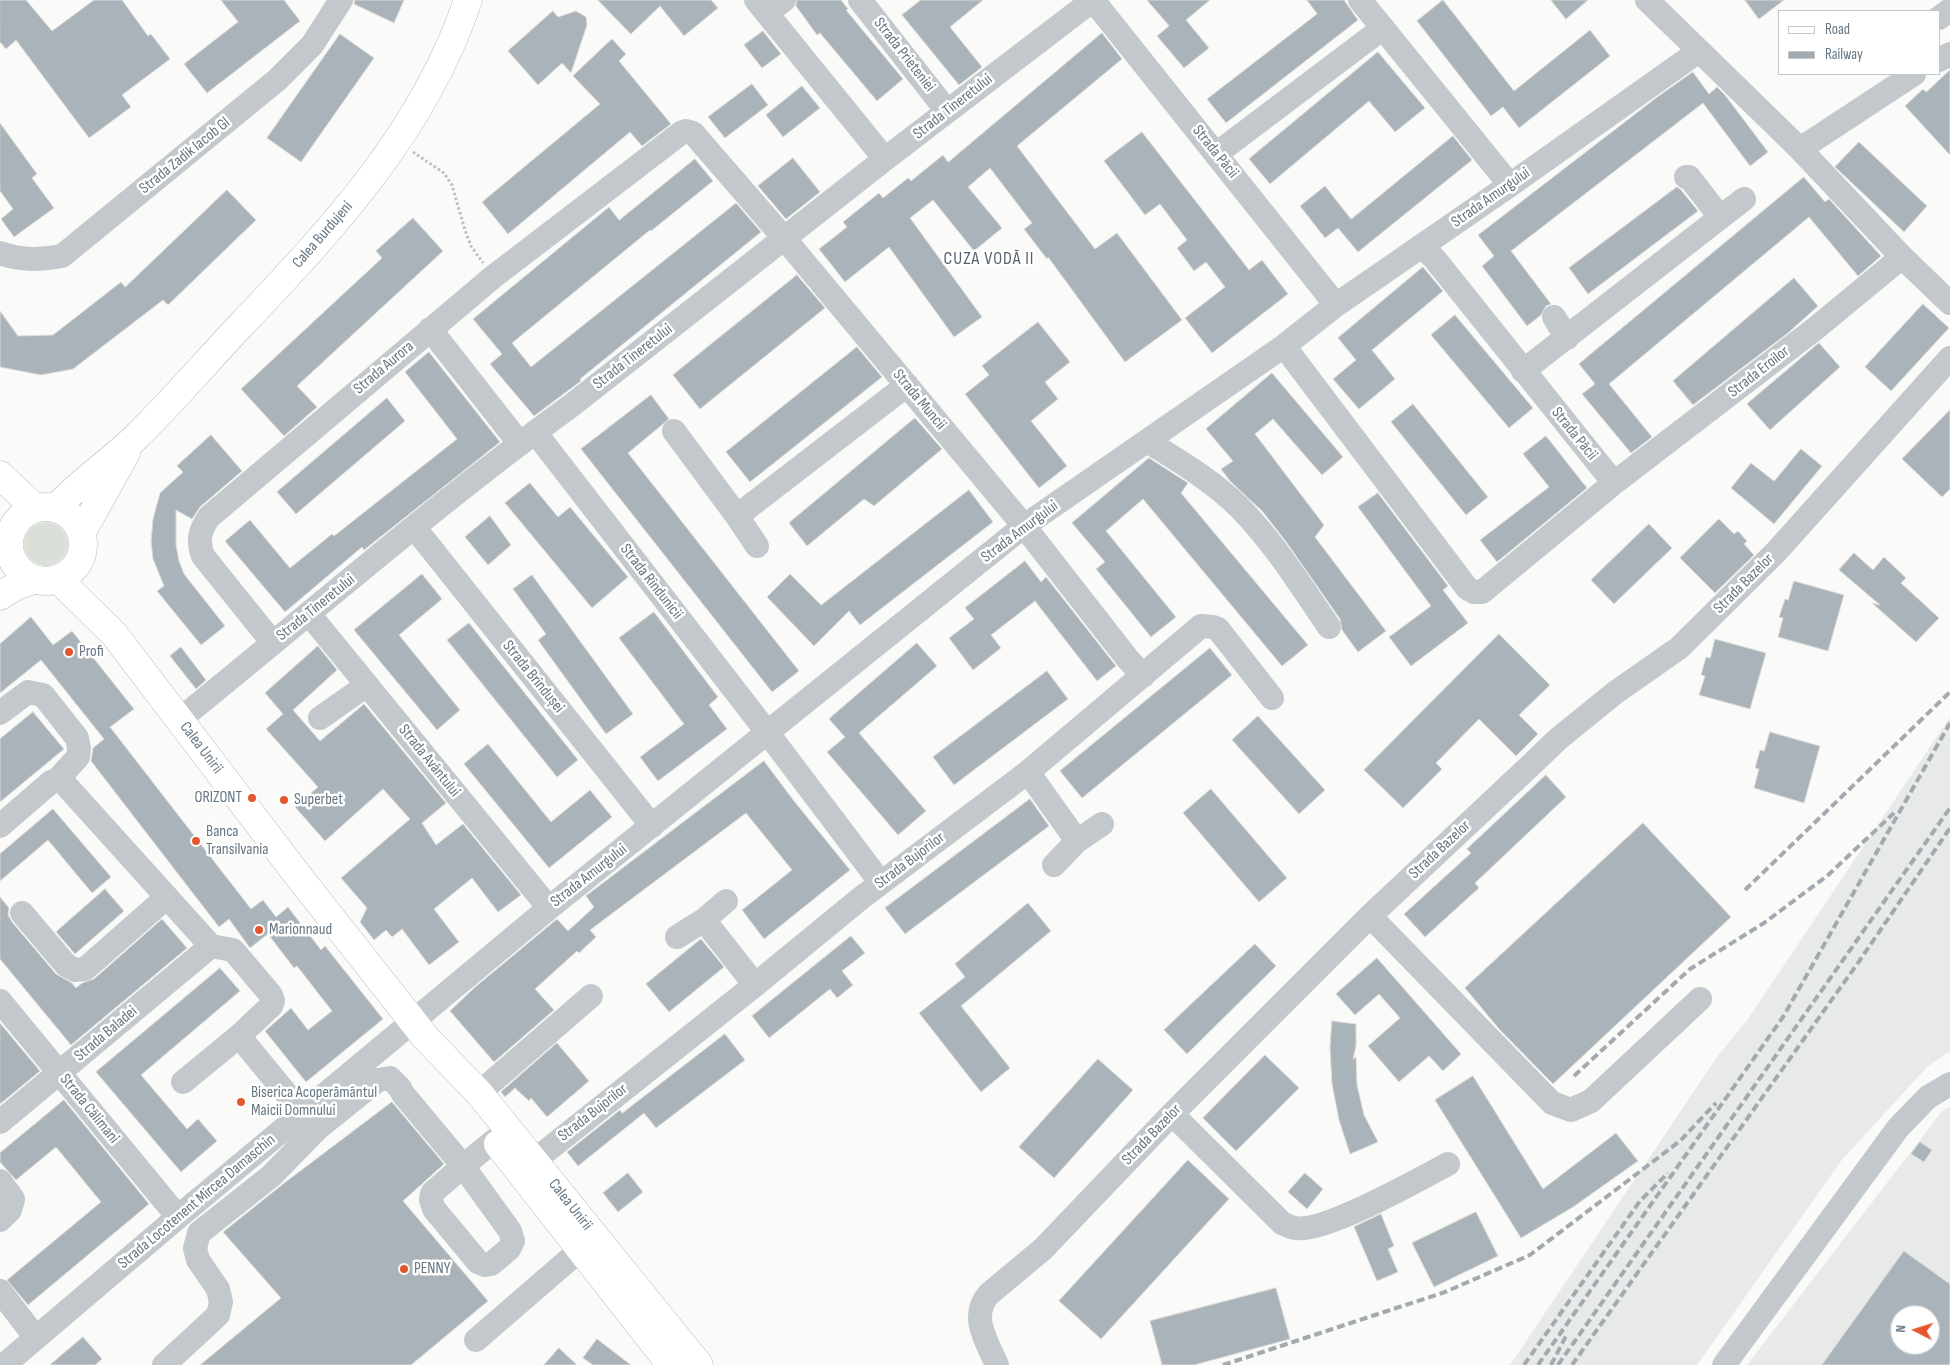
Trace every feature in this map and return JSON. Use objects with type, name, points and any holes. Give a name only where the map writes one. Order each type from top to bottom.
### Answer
[{"type":"main road","name":"Calea Burdujeni","points":[[46,508],[75,488],[134,438],[332,226],[397,142],[440,71],[468,0]]},
{"type":"main road","name":"Calea Burdujeni","points":[[82,532],[134,438]]},
{"type":"main road","points":[[0,475],[46,508],[72,517],[82,532],[84,548],[57,574],[16,586],[0,596]]},
{"type":"main road","points":[[0,497],[14,525]]},
{"type":"main road","points":[[46,508],[20,518],[14,525],[5,560],[19,570],[57,574]]},
{"type":"main road","name":"Calea Unirii","points":[[57,574],[114,634],[296,873],[435,1050],[460,1094],[495,1140],[580,1250],[666,1356],[699,1365]]},
{"type":"main road","name":"Calea Unirii","points":[[435,1050],[479,1093],[535,1160],[666,1356]]},
{"type":"street","name":"Strada Zadik Iacob Gl","points":[[0,253],[31,260],[62,256],[277,80],[312,45],[341,0]]},
{"type":"street","name":"Strada Tineretului","points":[[179,720],[414,527],[947,111],[1093,0]]},
{"type":"street","name":"Strada Păcii","points":[[1093,0],[1336,305]]},
{"type":"street","points":[[1360,0],[1510,185]]},
{"type":"street","points":[[1647,0],[1800,149],[1902,257],[1950,302]]},
{"type":"street","name":"Strada Prieteniei","points":[[864,1],[947,111]]},
{"type":"street","points":[[769,4],[885,160]]},
{"type":"street","points":[[1216,154],[1383,28]]},
{"type":"street","name":"Strada Amurgului","points":[[413,1021],[549,908],[1024,526],[1284,346],[1336,305],[1699,51]]},
{"type":"street","points":[[1800,149],[1912,75]]},
{"type":"street","name":"Strada Muncii","points":[[686,131],[693,133],[784,238],[1024,526],[1143,676]]},
{"type":"street","name":"Strada Aurora","points":[[273,643],[202,556],[199,536],[210,517],[430,329],[493,278],[686,131]]},
{"type":"street","points":[[1686,177],[1689,177],[1720,217]]},
{"type":"street","points":[[1524,371],[1744,198]]},
{"type":"street","name":"Strada Păcii","points":[[1421,246],[1434,258],[1614,483]]},
{"type":"street","name":"Strada Eroilor","points":[[1614,483],[1816,328],[1902,257]]},
{"type":"street","points":[[1554,317],[1567,338]]},
{"type":"street","name":"Strada Rîndunicii","points":[[430,329],[528,438],[767,732]]},
{"type":"street","points":[[1284,346],[1467,588],[1474,592],[1482,592],[1614,483]]},
{"type":"street","name":"Strada Bazelor","points":[[997,1365],[982,1329],[979,1312],[982,1302],[1043,1249],[1172,1114],[1370,916],[1558,739],[1616,692],[1679,648],[1776,552],[1950,358]]},
{"type":"street","points":[[737,516],[907,385]]},
{"type":"street","points":[[674,431],[757,546]]},
{"type":"street","points":[[1147,441],[1203,476],[1239,507],[1278,552],[1329,627]]},
{"type":"street","name":"Strada Brîndușei","points":[[414,527],[652,826]]},
{"type":"street","name":"Strada Avântului","points":[[309,614],[549,908]]},
{"type":"street","name":"Strada Bujorilor","points":[[535,1160],[881,883],[1028,772],[1201,626],[1213,626],[1218,629],[1272,698]]},
{"type":"street","points":[[320,718],[366,685]]},
{"type":"street","points":[[0,713],[28,692],[43,695],[77,738],[79,748],[78,756],[57,780],[51,782],[0,826]]},
{"type":"street","points":[[767,732],[881,883]]},
{"type":"street","points":[[1028,772],[1077,841]]},
{"type":"street","points":[[57,780],[63,782],[211,946],[233,950],[271,995],[273,1000],[271,1006],[183,1082]]},
{"type":"street","points":[[1054,865],[1077,841],[1102,824]]},
{"type":"street","points":[[22,913],[66,965],[75,970],[84,969],[167,897]]},
{"type":"street","points":[[677,937],[704,920],[726,901]]},
{"type":"street","points":[[1370,916],[1552,1104],[1571,1110],[1591,1101],[1700,999]]},
{"type":"street","points":[[704,920],[755,985]]},
{"type":"street","name":"Strada Baladei","points":[[0,1122],[211,946]]},
{"type":"street","points":[[479,1093],[591,996]]},
{"type":"street","name":"Strada Călimani","points":[[0,1001],[178,1217]]},
{"type":"street","name":"Strada Locotenent Mircea Damaschin","points":[[4,1365],[178,1217],[310,1121],[413,1021]]},
{"type":"street","points":[[238,1036],[310,1121]]},
{"type":"street","points":[[164,1365],[218,1315],[221,1302],[218,1289],[198,1260],[195,1248],[199,1233],[271,1176],[310,1121],[378,1080],[390,1078],[463,1166],[495,1140]]},
{"type":"street","points":[[1724,1365],[1898,1128],[1928,1097],[1950,1084]]},
{"type":"street","points":[[1172,1114],[1282,1223],[1297,1229],[1314,1227],[1367,1206],[1448,1164]]},
{"type":"street","points":[[0,1181],[13,1199],[10,1210],[0,1220]]},
{"type":"street","points":[[476,1340],[580,1250]]},
{"type":"street","points":[[0,1291],[36,1338]]},
{"type":"path","points":[[397,142],[444,174],[452,185],[471,246],[493,278]]},
{"type":"shaded area","points":[[46,522],[58,526],[64,532],[68,544],[64,556],[58,562],[46,566],[34,562],[28,556],[24,544],[28,532],[34,526]]},
{"type":"shaded area","points":[[1950,717],[1950,1051],[1927,1067],[1841,1161],[1697,1365],[1510,1365],[1717,1057],[1748,1019]]},
{"type":"shaded area","points":[[1950,1107],[1950,1365],[1747,1365],[1943,1110]]},
{"type":"building","points":[[0,0],[26,0],[52,31],[94,0],[122,0],[148,36],[151,34],[170,59],[122,95],[131,107],[89,138],[16,40],[6,49],[0,42]]},
{"type":"building","points":[[221,0],[284,0],[300,21],[207,93],[184,64],[238,22]]},
{"type":"building","points":[[355,0],[404,0],[394,23],[354,4]]},
{"type":"building","points":[[598,0],[711,0],[718,8],[684,36],[660,6],[631,34]]},
{"type":"building","points":[[797,0],[841,0],[848,9],[846,10],[903,79],[877,101],[820,33],[817,35],[796,6]]},
{"type":"building","points":[[921,0],[983,0],[950,27],[982,67],[959,85],[902,15]]},
{"type":"building","points":[[1147,0],[1210,0],[1186,20],[1209,48],[1184,68],[1157,36],[1169,26]]},
{"type":"building","points":[[1307,0],[1344,0],[1358,20],[1226,123],[1207,99],[1317,14]]},
{"type":"building","points":[[1443,0],[1514,91],[1590,30],[1610,56],[1519,128],[1503,107],[1491,116],[1417,21]]},
{"type":"building","points":[[1551,0],[1588,0],[1566,19]]},
{"type":"building","points":[[1745,0],[1784,0],[1759,19]]},
{"type":"building","points":[[553,11],[558,17],[576,11],[586,17],[587,25],[571,73],[562,63],[538,85],[508,51]]},
{"type":"building","points":[[763,31],[781,54],[762,68],[744,45]]},
{"type":"building","points":[[1102,33],[1122,59],[1017,146],[1095,249],[1117,233],[1182,320],[1125,362],[1048,257],[1047,259],[1024,229],[1032,223],[990,168],[968,187],[1002,228],[974,251],[933,200],[910,218],[982,317],[954,337],[889,247],[845,282],[819,249],[847,227],[843,222],[879,193],[883,198],[908,178],[911,181],[943,155],[948,162]]},
{"type":"building","points":[[340,34],[374,58],[301,162],[267,138]]},
{"type":"building","points":[[612,39],[626,54],[619,61],[671,124],[642,146],[630,132],[508,234],[482,202],[600,104],[573,76]]},
{"type":"building","points":[[1378,52],[1425,108],[1395,132],[1369,101],[1270,184],[1249,159]]},
{"type":"building","points":[[1950,70],[1950,155],[1905,106],[1923,89],[1926,92]]},
{"type":"building","points":[[1693,72],[1709,94],[1717,87],[1725,95],[1768,152],[1750,166],[1703,103],[1511,251],[1551,304],[1546,306],[1541,315],[1527,326],[1482,266],[1494,256],[1478,235],[1656,98]]},
{"type":"building","points":[[752,84],[768,105],[725,138],[708,117]]},
{"type":"building","points":[[802,86],[820,108],[783,137],[766,115]]},
{"type":"building","points":[[0,123],[37,174],[32,178],[54,208],[14,237],[1,219],[13,209],[0,191]]},
{"type":"building","points":[[1142,132],[1249,270],[1262,260],[1288,294],[1212,353],[1185,318],[1225,287],[1206,262],[1194,271],[1177,248],[1187,240],[1160,204],[1145,215],[1104,161]]},
{"type":"building","points":[[1453,136],[1472,160],[1358,252],[1338,228],[1325,238],[1300,206],[1325,186],[1351,219]]},
{"type":"building","points":[[1859,142],[1927,206],[1904,232],[1835,167]]},
{"type":"building","points":[[793,158],[820,192],[786,219],[758,186]]},
{"type":"building","points":[[695,159],[713,181],[512,343],[531,367],[736,203],[761,232],[580,379],[581,381],[534,416],[490,364],[502,354],[473,319],[609,207],[619,220]]},
{"type":"building","points":[[1804,177],[1825,202],[1829,199],[1881,256],[1858,276],[1809,217],[1609,384],[1652,437],[1631,453],[1582,394],[1595,384],[1579,364]]},
{"type":"building","points":[[1677,187],[1698,211],[1588,294],[1569,268]]},
{"type":"building","points":[[227,190],[256,220],[168,305],[163,300],[73,369],[41,375],[0,367],[0,311],[18,336],[53,335],[121,282],[125,287]]},
{"type":"building","points":[[413,218],[443,251],[297,386],[317,407],[284,436],[241,389],[382,258],[376,251]]},
{"type":"building","points":[[1423,267],[1443,291],[1372,350],[1395,379],[1359,409],[1333,379],[1356,360],[1338,338]]},
{"type":"building","points":[[797,275],[825,308],[700,409],[673,375]]},
{"type":"building","points":[[1794,278],[1818,306],[1788,333],[1693,405],[1673,381]]},
{"type":"building","points":[[1923,304],[1949,328],[1891,391],[1865,367]]},
{"type":"building","points":[[1455,315],[1533,408],[1509,428],[1431,335]]},
{"type":"building","points":[[1038,322],[1070,362],[1045,382],[1058,399],[1031,421],[1067,466],[1039,488],[965,394],[989,375],[982,366]]},
{"type":"building","points":[[1819,343],[1840,367],[1770,430],[1747,404]]},
{"type":"building","points":[[857,347],[882,377],[750,482],[726,452]]},
{"type":"building","points":[[429,352],[500,442],[364,550],[362,547],[285,612],[225,541],[250,520],[290,568],[332,534],[334,536],[457,439],[405,372]]},
{"type":"building","points":[[1272,373],[1343,457],[1322,475],[1273,419],[1255,434],[1324,525],[1315,537],[1386,631],[1358,652],[1342,630],[1340,619],[1287,543],[1263,512],[1230,481],[1221,469],[1233,461],[1206,429]]},
{"type":"building","points":[[651,395],[669,419],[628,453],[799,671],[772,692],[581,449]]},
{"type":"building","points":[[387,398],[405,421],[296,514],[277,492]]},
{"type":"building","points":[[1413,404],[1488,497],[1466,515],[1391,422]]},
{"type":"building","points":[[1950,410],[1950,489],[1942,497],[1902,459]]},
{"type":"building","points":[[915,418],[942,449],[874,506],[864,499],[807,546],[789,523]]},
{"type":"building","points":[[211,435],[242,471],[200,507],[192,519],[176,510],[176,545],[184,574],[225,626],[201,645],[157,591],[164,586],[153,559],[151,541],[153,519],[160,493],[183,472],[177,466]]},
{"type":"building","points":[[1546,436],[1587,488],[1497,562],[1480,540],[1549,487],[1523,454]]},
{"type":"building","points":[[1801,449],[1822,466],[1774,524],[1731,488],[1751,463],[1774,481]]},
{"type":"building","points":[[1149,458],[1188,483],[1181,493],[1308,645],[1282,666],[1143,499],[1106,531],[1176,617],[1151,637],[1096,569],[1105,562],[1072,523]]},
{"type":"building","points":[[530,483],[558,517],[570,507],[628,577],[592,608],[505,503]]},
{"type":"building","points":[[969,490],[993,522],[860,625],[849,611],[814,646],[767,597],[790,574],[821,605]]},
{"type":"building","points":[[1378,493],[1448,586],[1443,590],[1468,623],[1411,666],[1389,637],[1431,606],[1358,507]]},
{"type":"building","points":[[490,516],[511,545],[488,565],[465,537]]},
{"type":"building","points":[[1719,519],[1734,534],[1738,531],[1747,541],[1744,544],[1754,555],[1715,593],[1680,558]]},
{"type":"building","points":[[1649,524],[1672,548],[1614,604],[1591,580]]},
{"type":"building","points":[[1854,553],[1873,570],[1884,557],[1906,578],[1901,583],[1939,618],[1916,642],[1872,603],[1880,605],[1839,570]]},
{"type":"building","points":[[1025,561],[1041,582],[1046,577],[1116,666],[1097,681],[1035,601],[991,635],[1001,648],[973,670],[949,638],[974,619],[965,608]]},
{"type":"building","points":[[422,574],[442,599],[399,635],[460,710],[437,730],[354,630]]},
{"type":"building","points":[[532,575],[633,714],[606,734],[538,640],[546,634],[513,589]]},
{"type":"building","points":[[1794,581],[1844,595],[1828,651],[1778,637],[1783,618],[1779,617],[1785,599],[1788,600]]},
{"type":"building","points":[[654,612],[718,697],[709,705],[727,729],[658,781],[640,757],[684,724],[619,638]]},
{"type":"building","points":[[31,617],[53,645],[72,631],[134,709],[110,727],[251,909],[263,900],[276,917],[288,907],[321,950],[325,946],[383,1019],[306,1082],[265,1031],[291,1008],[308,1030],[332,1011],[297,966],[294,968],[268,934],[250,948],[229,919],[219,927],[91,761],[93,748],[104,739],[41,660],[0,693],[0,644]]},
{"type":"building","points":[[469,623],[578,760],[557,777],[447,640]]},
{"type":"building","points":[[1499,634],[1550,685],[1519,715],[1538,734],[1516,756],[1479,719],[1436,763],[1442,769],[1403,808],[1364,770]]},
{"type":"building","points":[[1715,639],[1766,653],[1750,709],[1699,695],[1705,676],[1701,675],[1706,657],[1710,658]]},
{"type":"building","points":[[917,643],[937,666],[859,733],[926,811],[898,835],[827,752],[845,737],[829,719]]},
{"type":"building","points":[[318,646],[337,670],[293,710],[320,741],[364,704],[446,803],[422,823],[436,845],[463,824],[521,895],[498,912],[472,878],[434,909],[459,942],[429,965],[402,929],[392,937],[386,930],[374,940],[360,922],[367,908],[341,878],[410,819],[383,789],[325,841],[295,807],[318,787],[266,729],[283,714],[265,693]]},
{"type":"building","points":[[181,647],[206,680],[196,689],[170,656]]},
{"type":"building","points":[[1210,648],[1232,675],[1082,798],[1060,771]]},
{"type":"building","points":[[1047,671],[1068,699],[954,785],[933,757]]},
{"type":"building","points":[[33,712],[64,749],[0,802],[0,739]]},
{"type":"building","points":[[1258,716],[1325,790],[1299,814],[1232,740]]},
{"type":"building","points":[[1770,732],[1820,746],[1804,803],[1754,788],[1759,769],[1755,768],[1760,750],[1764,751]]},
{"type":"building","points":[[488,744],[551,822],[590,790],[612,817],[549,868],[464,764]]},
{"type":"building","points":[[764,761],[850,870],[764,939],[742,910],[792,870],[746,813],[590,930],[596,937],[579,953],[577,951],[535,989],[554,1010],[494,1062],[450,1011],[474,988],[557,919],[568,931],[594,907],[586,896]]},
{"type":"building","points":[[1546,775],[1566,797],[1475,883],[1479,888],[1425,937],[1404,914],[1471,853],[1467,849]]},
{"type":"building","points":[[1211,789],[1287,878],[1259,902],[1183,813]]},
{"type":"building","points":[[1030,799],[1049,826],[905,934],[885,908]]},
{"type":"building","points":[[53,809],[111,877],[92,893],[48,840],[0,881],[0,854]]},
{"type":"building","points":[[1643,823],[1731,917],[1553,1084],[1500,1030],[1465,988]]},
{"type":"building","points":[[105,889],[124,911],[75,954],[56,932]]},
{"type":"building","points":[[0,897],[9,908],[8,915],[12,922],[56,974],[72,983],[76,988],[82,983],[94,979],[162,919],[187,948],[71,1045],[0,959]]},
{"type":"building","points":[[1028,903],[1051,931],[961,1006],[1010,1068],[981,1092],[919,1013],[965,977],[955,964]]},
{"type":"building","points":[[851,936],[865,953],[842,971],[853,985],[837,998],[830,989],[769,1038],[752,1016]]},
{"type":"building","points":[[701,939],[724,967],[669,1012],[646,984]]},
{"type":"building","points":[[1255,944],[1276,966],[1187,1054],[1164,1030]]},
{"type":"building","points":[[1377,958],[1461,1054],[1443,1071],[1429,1056],[1399,1082],[1368,1046],[1400,1018],[1379,994],[1355,1015],[1336,994]]},
{"type":"building","points":[[220,968],[240,991],[141,1075],[187,1129],[198,1119],[217,1141],[181,1172],[96,1072]]},
{"type":"building","points":[[1332,1021],[1356,1024],[1356,1046],[1353,1059],[1356,1057],[1357,1085],[1364,1115],[1378,1142],[1350,1154],[1339,1120],[1332,1084],[1330,1048]]},
{"type":"building","points":[[0,1023],[40,1071],[0,1104]]},
{"type":"building","points":[[725,1034],[745,1060],[656,1128],[644,1113],[578,1166],[567,1152],[620,1110],[622,1113]]},
{"type":"building","points":[[557,1043],[589,1081],[547,1117],[531,1098],[529,1101],[515,1088],[505,1097],[501,1092]]},
{"type":"building","points":[[1265,1055],[1299,1088],[1236,1151],[1203,1118]]},
{"type":"building","points":[[1098,1059],[1133,1090],[1054,1178],[1019,1147]]},
{"type":"building","points":[[1473,1076],[1543,1189],[1616,1133],[1638,1161],[1573,1207],[1521,1238],[1435,1100]]},
{"type":"building","points":[[64,1100],[149,1204],[28,1305],[7,1280],[101,1202],[56,1147],[16,1180],[0,1162],[0,1153]]},
{"type":"building","points":[[392,1102],[444,1164],[403,1201],[488,1301],[411,1365],[200,1365],[281,1298],[223,1232]]},
{"type":"building","points":[[1920,1142],[1932,1150],[1924,1162],[1911,1154]]},
{"type":"building","points":[[1188,1160],[1229,1199],[1101,1339],[1059,1301]]},
{"type":"building","points":[[628,1173],[643,1192],[618,1212],[603,1193]]},
{"type":"building","points":[[1305,1173],[1323,1189],[1307,1209],[1288,1192]]},
{"type":"building","points":[[1476,1212],[1498,1256],[1434,1287],[1412,1243]]},
{"type":"building","points":[[1381,1214],[1394,1246],[1388,1249],[1398,1272],[1377,1281],[1354,1227]]},
{"type":"building","points":[[1904,1251],[1950,1284],[1950,1365],[1822,1365]]},
{"type":"building","points":[[1276,1288],[1290,1339],[1194,1365],[1162,1365],[1150,1321]]},
{"type":"building","points":[[83,1337],[102,1359],[95,1365],[50,1365]]},
{"type":"building","points":[[597,1339],[631,1365],[593,1365],[583,1358]]},
{"type":"building","points":[[559,1348],[577,1365],[544,1365]]},
{"type":"railway","points":[[1745,890],[1950,692]]},
{"type":"railway","points":[[1538,1365],[1783,1017],[1950,723]]},
{"type":"railway","points":[[1558,1365],[1950,808]]},
{"type":"railway","points":[[1574,1076],[1690,969],[1764,923],[1827,876],[1894,813]]},
{"type":"railway","points":[[1572,1365],[1860,960],[1950,828]]},
{"type":"railway","points":[[1223,1365],[1445,1292],[1530,1255],[1680,1141],[1716,1103]]},
{"type":"railway","points":[[1524,1365],[1640,1201],[1668,1173]]},
{"type":"railway","points":[[1551,1365],[1566,1336]]},
{"type":"place","name":"Profi","points":[[69,652]]},
{"type":"place","name":"ORIZONT","points":[[252,798]]},
{"type":"place","name":"Superbet","points":[[284,800]]},
{"type":"place","name":"Banca Transilvania","points":[[196,841]]},
{"type":"place","name":"Marionnaud","points":[[259,930]]},
{"type":"place","name":"Biserica Acoperământul Maicii Domnului","points":[[241,1102]]},
{"type":"place","name":"PENNY","points":[[404,1269]]},
{"type":"district","name":"CUZA VODĂ II","points":[[989,259]]}]
